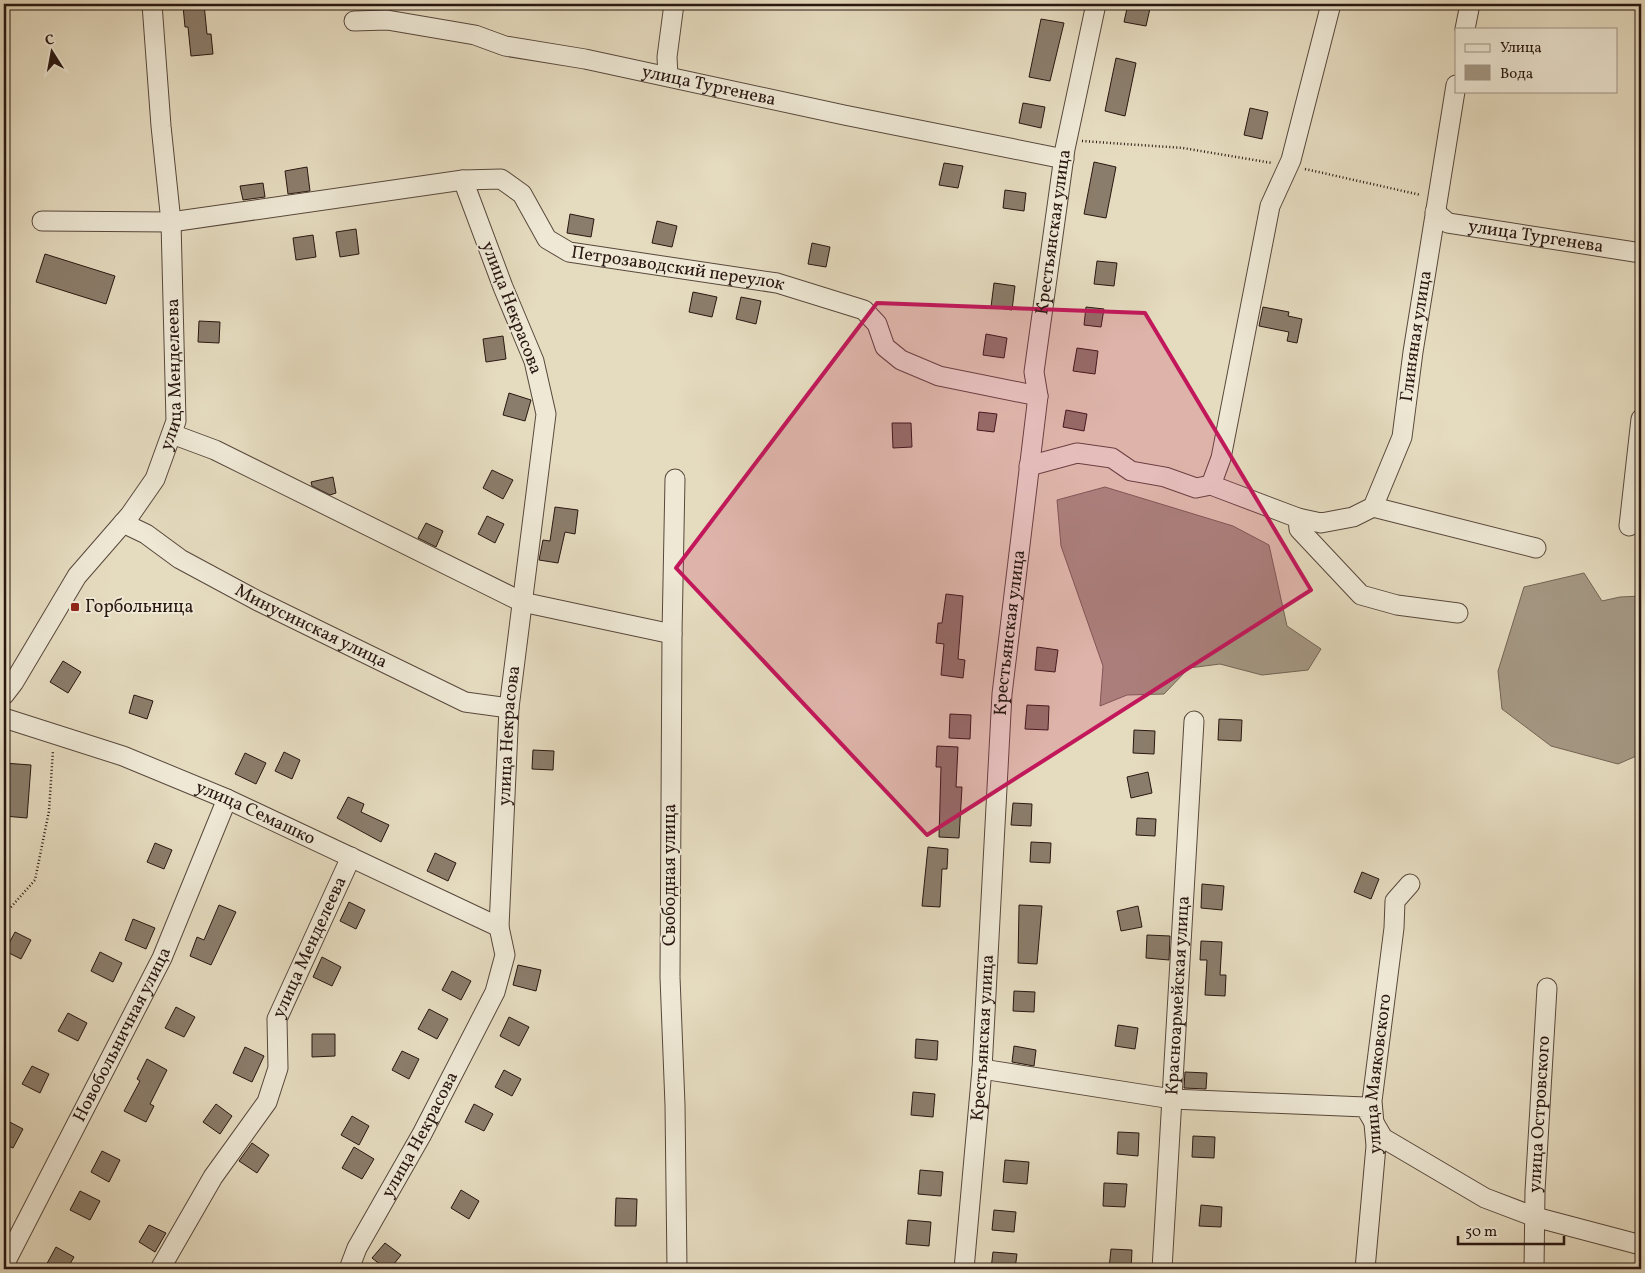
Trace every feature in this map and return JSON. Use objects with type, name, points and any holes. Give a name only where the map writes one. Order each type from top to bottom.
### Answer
[{"type":"street","name":"улица Менделеева","points":[[4,695],[14,682],[78,576],[123,523],[155,479],[176,420],[172,222],[161,126],[152,4]]},
{"type":"street","points":[[668,76],[667,57],[674,4]]},
{"type":"street","name":"Крестьянская улица","points":[[964,1269],[982,1069],[1002,694],[1038,396],[1034,372],[1067,140],[1096,4]]},
{"type":"street","points":[[1211,485],[1221,458],[1270,206],[1288,166],[1331,4]]},
{"type":"street","points":[[1465,28],[1470,4]]},
{"type":"street","name":"улица Тургенева","points":[[354,21],[387,20],[456,32],[505,46],[585,59],[844,116],[1064,159]]},
{"type":"street","name":"Глиняная улица","points":[[1373,507],[1402,437],[1412,352],[1455,91]]},
{"type":"street","name":"Петрозаводский переулок","points":[[42,221],[172,222],[463,180],[501,179],[522,194],[547,239],[569,252],[777,283],[864,310],[877,324],[885,347],[901,360],[939,376],[1038,396]]},
{"type":"street","name":"улица Некрасова","points":[[353,1268],[358,1248],[422,1134],[495,992],[505,955],[499,927],[509,708],[546,414],[534,361],[463,180]]},
{"type":"street","name":"улица Тургенева","points":[[1436,206],[1448,223],[1641,253]]},
{"type":"street","points":[[1629,526],[1641,420]]},
{"type":"street","points":[[172,434],[215,450],[522,602],[672,634]]},
{"type":"street","points":[[1029,466],[1076,453],[1112,458],[1131,471],[1166,477],[1196,488],[1211,485],[1298,518],[1321,523],[1353,517],[1373,507],[1536,548]]},
{"type":"street","name":"Свободная улица","points":[[675,479],[670,977],[675,1105],[677,1269]]},
{"type":"street","points":[[1298,518],[1299,529],[1361,595],[1397,605],[1458,613]]},
{"type":"street","name":"Минусинская улица","points":[[123,523],[146,534],[180,559],[258,601],[465,702],[509,708]]},
{"type":"street","name":"улица Семашко","points":[[4,718],[123,756],[227,799],[499,927]]},
{"type":"street","name":"Красноармейская улица","points":[[1162,1269],[1194,721]]},
{"type":"street","name":"Новобольничная улица","points":[[4,1265],[162,958],[227,799]]},
{"type":"street","name":"улица Менделеева","points":[[160,1269],[213,1176],[267,1102],[278,1068],[277,1019],[351,857]]},
{"type":"street","name":"улица Маяковского","points":[[1365,1269],[1376,1146],[1372,1101],[1394,928],[1395,901],[1410,884]]},
{"type":"street","name":"улица Островского","points":[[1534,1269],[1547,988]]},
{"type":"street","points":[[982,1069],[1172,1099],[1364,1107],[1383,1138],[1485,1198],[1535,1217],[1641,1245]]},
{"type":"path","points":[[1067,140],[1183,148],[1288,166],[1436,206]]},
{"type":"path","points":[[4,915],[35,880],[49,811],[54,735]]},
{"type":"highlighted area","points":[[877,303],[1145,313],[1311,590],[927,835],[676,568]]},
{"type":"water","points":[[1105,487],[1233,526],[1269,545],[1287,626],[1321,649],[1308,670],[1262,675],[1220,664],[1189,668],[1164,694],[1127,695],[1100,706],[1103,666],[1061,546],[1057,500]]},
{"type":"water","points":[[1584,573],[1602,601],[1620,597],[1641,596],[1641,754],[1618,764],[1551,746],[1502,709],[1498,671],[1524,587]]},
{"type":"building","points":[[204,4],[207,34],[211,34],[213,54],[191,56],[188,27],[185,27],[183,6]]},
{"type":"building","points":[[1128,4],[1151,4],[1146,26],[1124,22]]},
{"type":"building","points":[[1041,19],[1064,23],[1050,81],[1029,77]]},
{"type":"building","points":[[1116,58],[1136,63],[1125,116],[1105,111]]},
{"type":"building","points":[[1023,103],[1045,107],[1041,128],[1019,123]]},
{"type":"building","points":[[1250,108],[1268,112],[1262,139],[1244,135]]},
{"type":"building","points":[[1094,162],[1116,167],[1106,218],[1084,214]]},
{"type":"building","points":[[944,163],[963,166],[958,188],[939,185]]},
{"type":"building","points":[[307,167],[310,191],[288,194],[285,171]]},
{"type":"building","points":[[263,183],[265,197],[243,200],[240,186]]},
{"type":"building","points":[[1005,190],[1026,193],[1024,211],[1003,208]]},
{"type":"building","points":[[570,214],[594,219],[591,237],[567,233]]},
{"type":"building","points":[[657,221],[677,226],[672,247],[652,243]]},
{"type":"building","points":[[356,229],[359,254],[340,257],[336,232]]},
{"type":"building","points":[[313,235],[316,257],[296,260],[293,238]]},
{"type":"building","points":[[812,243],[830,247],[826,267],[808,264]]},
{"type":"building","points":[[45,254],[115,276],[106,304],[36,282]]},
{"type":"building","points":[[1097,261],[1117,263],[1114,286],[1094,284]]},
{"type":"building","points":[[994,283],[1015,286],[1012,310],[991,307]]},
{"type":"building","points":[[693,292],[717,297],[712,317],[689,312]]},
{"type":"building","points":[[741,297],[761,301],[756,324],[736,319]]},
{"type":"building","points":[[1086,307],[1104,309],[1101,327],[1084,325]]},
{"type":"building","points":[[1263,307],[1289,312],[1288,316],[1302,319],[1297,343],[1287,341],[1289,332],[1259,326]]},
{"type":"building","points":[[199,321],[220,322],[219,343],[198,342]]},
{"type":"building","points":[[986,334],[1007,338],[1004,358],[983,355]]},
{"type":"building","points":[[503,336],[506,359],[486,362],[483,339]]},
{"type":"building","points":[[1077,348],[1098,351],[1095,374],[1073,371]]},
{"type":"building","points":[[509,393],[531,400],[525,421],[503,415]]},
{"type":"building","points":[[1066,410],[1087,414],[1084,431],[1063,427]]},
{"type":"building","points":[[979,412],[997,414],[994,432],[977,430]]},
{"type":"building","points":[[892,423],[911,423],[912,447],[893,448]]},
{"type":"building","points":[[492,470],[513,480],[503,499],[483,488]]},
{"type":"building","points":[[333,477],[336,493],[330,495],[312,486],[311,482]]},
{"type":"building","points":[[555,507],[578,510],[575,534],[565,532],[558,563],[539,560],[543,540],[550,541]]},
{"type":"building","points":[[487,516],[504,524],[495,543],[478,534]]},
{"type":"building","points":[[426,523],[443,531],[436,547],[418,538]]},
{"type":"building","points":[[946,594],[963,596],[958,659],[965,660],[963,678],[941,675],[944,644],[936,643],[938,623],[942,623]]},
{"type":"building","points":[[1037,647],[1058,650],[1055,672],[1035,670]]},
{"type":"building","points":[[63,661],[81,672],[68,693],[50,682]]},
{"type":"building","points":[[134,695],[153,701],[147,719],[129,713]]},
{"type":"building","points":[[1027,705],[1049,706],[1048,730],[1025,729]]},
{"type":"building","points":[[950,714],[971,715],[970,739],[949,738]]},
{"type":"building","points":[[1219,719],[1242,720],[1241,741],[1218,740]]},
{"type":"building","points":[[1134,730],[1155,731],[1154,754],[1133,753]]},
{"type":"building","points":[[937,746],[958,747],[956,787],[962,787],[959,838],[939,837],[941,767],[936,767]]},
{"type":"building","points":[[533,750],[554,751],[553,770],[532,769]]},
{"type":"building","points":[[284,752],[300,760],[292,779],[275,771]]},
{"type":"building","points":[[245,753],[266,763],[256,784],[235,774]]},
{"type":"building","points":[[4,763],[31,765],[27,818],[4,816]]},
{"type":"building","points":[[1148,772],[1152,793],[1131,798],[1127,777]]},
{"type":"building","points":[[348,797],[364,804],[361,812],[389,825],[381,842],[337,818]]},
{"type":"building","points":[[1013,803],[1032,804],[1031,826],[1011,825]]},
{"type":"building","points":[[1137,818],[1156,819],[1155,836],[1136,835]]},
{"type":"building","points":[[1031,842],[1051,843],[1050,863],[1030,862]]},
{"type":"building","points":[[155,843],[172,850],[164,869],[147,862]]},
{"type":"building","points":[[928,847],[948,849],[947,869],[942,869],[940,907],[922,906]]},
{"type":"building","points":[[435,853],[456,863],[448,881],[427,871]]},
{"type":"building","points":[[1362,872],[1379,879],[1371,899],[1354,892]]},
{"type":"building","points":[[1202,884],[1224,886],[1222,910],[1201,908]]},
{"type":"building","points":[[349,902],[365,910],[356,929],[340,921]]},
{"type":"building","points":[[219,905],[236,912],[211,965],[190,956],[197,937],[204,940]]},
{"type":"building","points":[[1019,905],[1042,906],[1037,964],[1018,963]]},
{"type":"building","points":[[1138,906],[1142,927],[1121,931],[1117,911]]},
{"type":"building","points":[[133,919],[155,928],[146,949],[125,940]]},
{"type":"building","points":[[15,932],[31,940],[21,959],[5,951]]},
{"type":"building","points":[[1147,935],[1170,936],[1169,960],[1146,958]]},
{"type":"building","points":[[1201,941],[1222,942],[1220,975],[1226,975],[1225,996],[1205,995],[1207,960],[1200,960]]},
{"type":"building","points":[[100,952],[122,963],[113,982],[91,971]]},
{"type":"building","points":[[322,957],[341,967],[332,986],[313,977]]},
{"type":"building","points":[[518,965],[541,970],[536,991],[513,985]]},
{"type":"building","points":[[452,971],[471,981],[461,1000],[442,990]]},
{"type":"building","points":[[1014,991],[1035,992],[1034,1012],[1013,1011]]},
{"type":"building","points":[[176,1007],[195,1017],[184,1037],[165,1028]]},
{"type":"building","points":[[429,1009],[448,1019],[437,1039],[418,1029]]},
{"type":"building","points":[[68,1013],[87,1023],[78,1041],[58,1031]]},
{"type":"building","points":[[509,1017],[529,1027],[519,1046],[500,1036]]},
{"type":"building","points":[[1118,1025],[1138,1028],[1135,1049],[1115,1046]]},
{"type":"building","points":[[312,1034],[335,1034],[335,1056],[312,1057]]},
{"type":"building","points":[[916,1039],[938,1041],[937,1060],[915,1058]]},
{"type":"building","points":[[1014,1046],[1036,1050],[1034,1066],[1012,1062]]},
{"type":"building","points":[[245,1047],[264,1056],[252,1082],[233,1073]]},
{"type":"building","points":[[402,1051],[419,1059],[409,1079],[392,1070]]},
{"type":"building","points":[[147,1059],[167,1070],[150,1104],[154,1106],[146,1122],[124,1111],[140,1081],[137,1079]]},
{"type":"building","points":[[32,1066],[49,1074],[40,1093],[22,1084]]},
{"type":"building","points":[[504,1070],[521,1079],[512,1096],[495,1087]]},
{"type":"building","points":[[1185,1072],[1207,1073],[1206,1089],[1184,1088]]},
{"type":"building","points":[[913,1092],[935,1094],[933,1117],[911,1115]]},
{"type":"building","points":[[216,1104],[232,1116],[220,1134],[203,1122]]},
{"type":"building","points":[[474,1104],[493,1114],[484,1131],[465,1122]]},
{"type":"building","points":[[352,1116],[369,1126],[359,1145],[341,1135]]},
{"type":"building","points":[[4,1119],[23,1129],[13,1148],[4,1144]]},
{"type":"building","points":[[1118,1132],[1139,1133],[1138,1156],[1117,1154]]},
{"type":"building","points":[[1193,1136],[1215,1137],[1214,1158],[1192,1157]]},
{"type":"building","points":[[252,1143],[269,1155],[257,1173],[239,1161]]},
{"type":"building","points":[[354,1147],[374,1159],[362,1179],[342,1168]]},
{"type":"building","points":[[102,1151],[120,1160],[109,1182],[91,1172]]},
{"type":"building","points":[[1005,1160],[1029,1162],[1027,1184],[1003,1182]]},
{"type":"building","points":[[920,1170],[943,1172],[941,1196],[918,1194]]},
{"type":"building","points":[[1104,1183],[1127,1184],[1125,1207],[1103,1206]]},
{"type":"building","points":[[461,1190],[479,1201],[469,1219],[451,1208]]},
{"type":"building","points":[[80,1191],[100,1201],[90,1220],[70,1210]]},
{"type":"building","points":[[616,1198],[637,1199],[636,1226],[615,1226]]},
{"type":"building","points":[[1201,1205],[1222,1207],[1221,1227],[1199,1226]]},
{"type":"building","points":[[994,1210],[1016,1212],[1014,1232],[992,1230]]},
{"type":"building","points":[[908,1220],[931,1222],[929,1246],[906,1244]]},
{"type":"building","points":[[149,1225],[166,1233],[155,1252],[139,1242]]},
{"type":"building","points":[[385,1243],[401,1255],[390,1269],[386,1269],[372,1258]]},
{"type":"building","points":[[56,1247],[74,1257],[67,1269],[44,1269]]},
{"type":"building","points":[[1111,1249],[1132,1250],[1131,1269],[1109,1269]]},
{"type":"building","points":[[993,1252],[1017,1254],[1015,1269],[991,1269]]},
{"type":"place","name":"Горбольница","points":[[75,607]]}]
